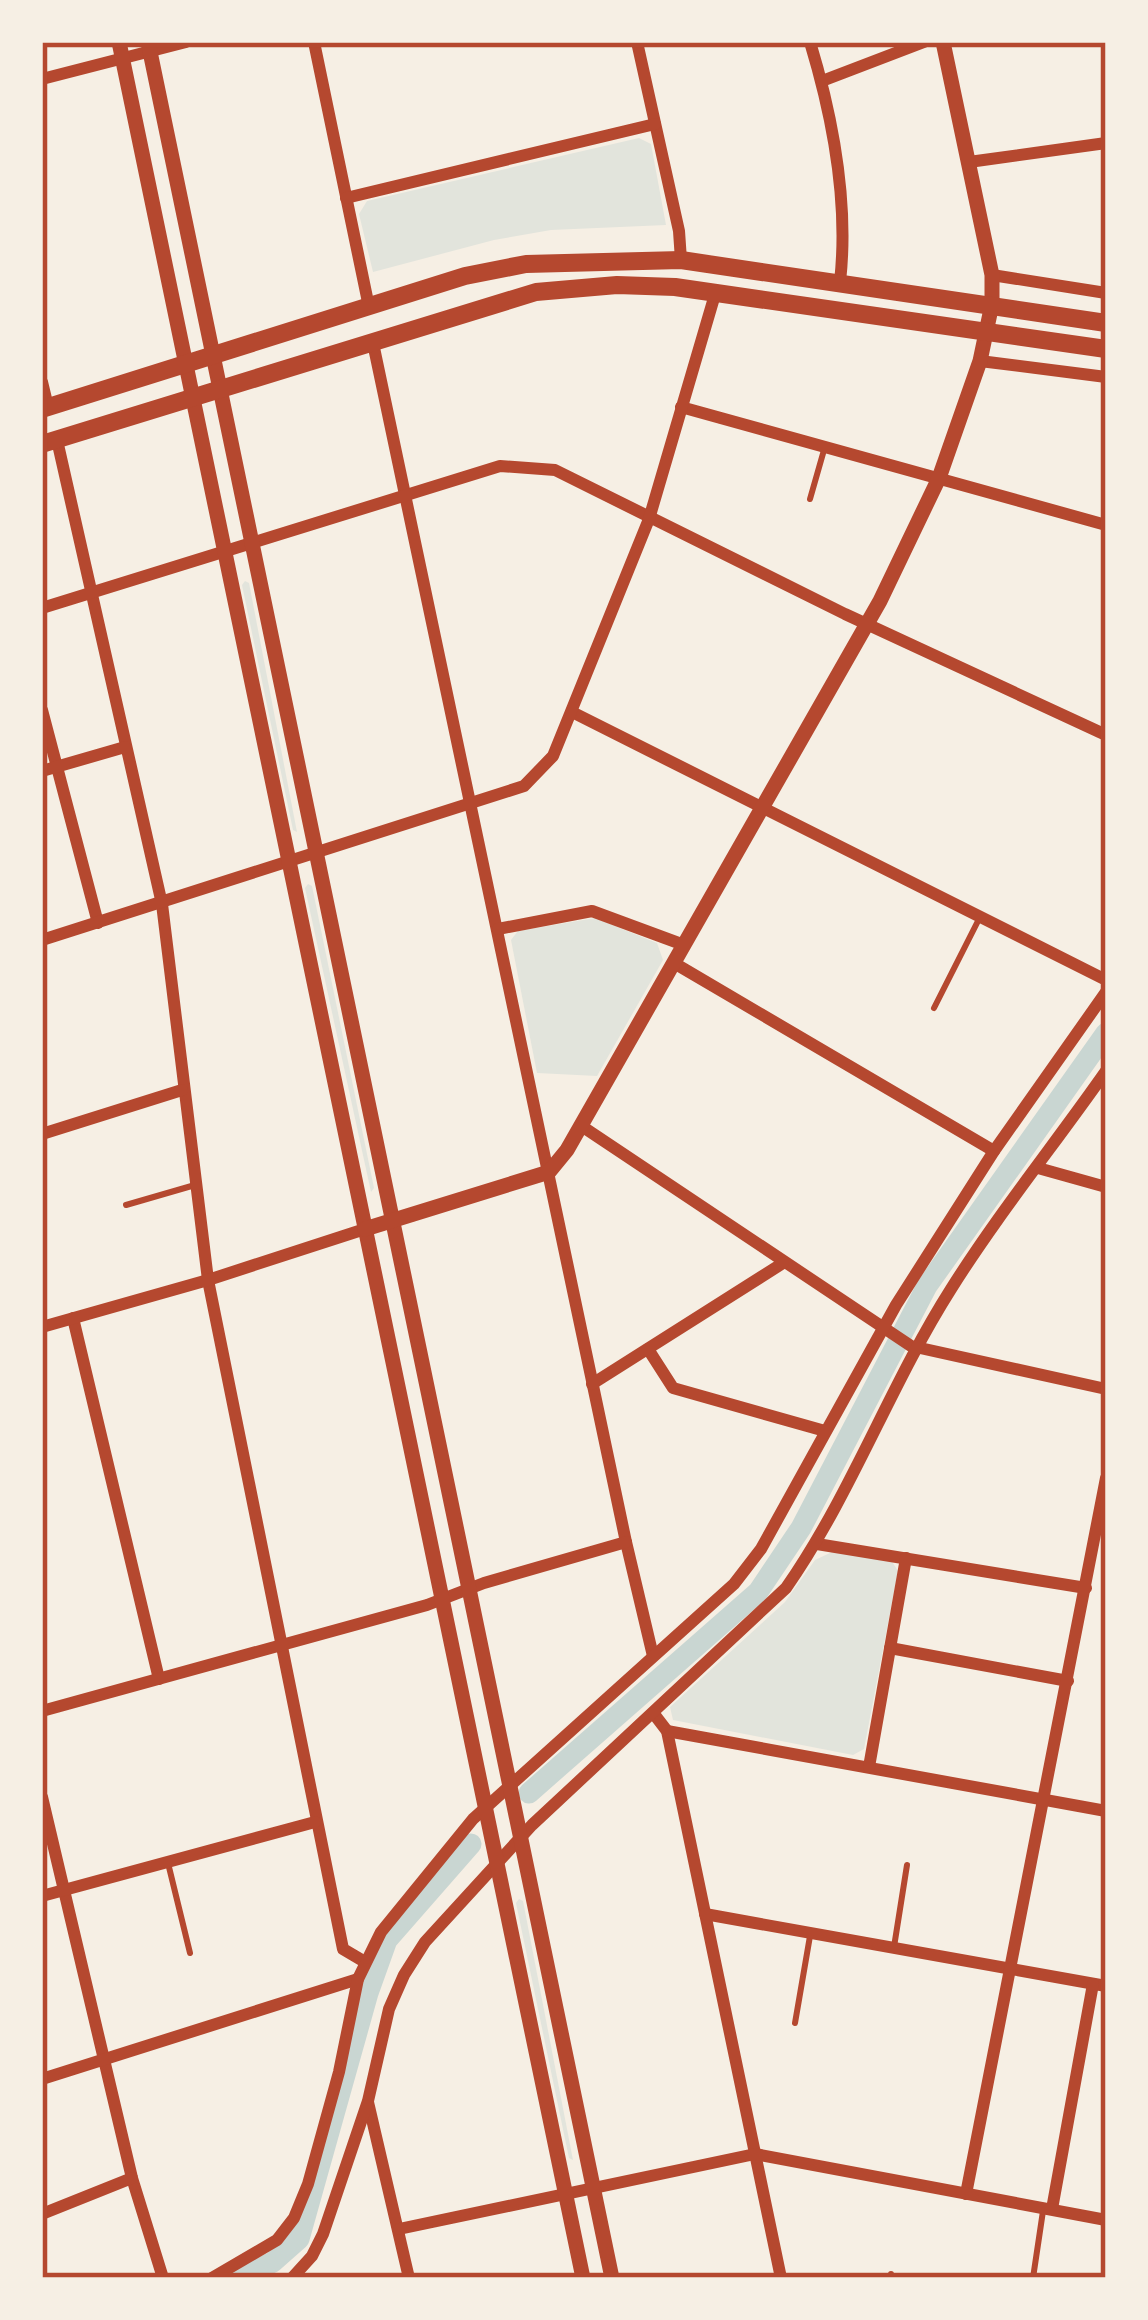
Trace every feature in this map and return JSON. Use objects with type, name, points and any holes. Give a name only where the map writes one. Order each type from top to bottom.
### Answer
[{"type":"main road","points":[[45,408],[465,276],[526,265],[681,260],[1106,322]]},
{"type":"main road","points":[[49,442],[536,292],[617,285],[716,291],[1106,349]]},
{"type":"street","points":[[42,79],[121,50],[185,42]]},
{"type":"street","points":[[314,42],[369,307]]},
{"type":"street","points":[[637,42],[681,260]]},
{"type":"street","points":[[810,42],[832,128],[844,238],[841,281]]},
{"type":"street","points":[[822,81],[924,42]]},
{"type":"street","points":[[42,1327],[549,1172],[583,1126],[880,601],[939,478],[980,361],[992,304],[992,275],[943,42]]},
{"type":"street","points":[[148,46],[612,2278]]},
{"type":"street","points":[[121,50],[583,2278]]},
{"type":"street","points":[[346,198],[655,124]]},
{"type":"street","points":[[969,162],[1106,143]]},
{"type":"street","points":[[992,275],[1106,293]]},
{"type":"street","points":[[42,940],[524,786],[542,771],[572,712],[649,519],[716,291]]},
{"type":"street","points":[[373,343],[653,1656]]},
{"type":"street","points":[[980,361],[1106,376]]},
{"type":"street","points":[[42,382],[45,408]]},
{"type":"street","points":[[681,407],[1106,525]]},
{"type":"street","points":[[49,442],[162,904],[208,1280],[315,1822],[344,1948],[365,1962]]},
{"type":"street","points":[[42,608],[500,466],[530,465],[555,470],[1106,735]]},
{"type":"street","points":[[42,710],[98,923]]},
{"type":"street","points":[[572,712],[1106,980]]},
{"type":"street","points":[[42,771],[125,747]]},
{"type":"street","points":[[498,928],[592,911],[684,945]]},
{"type":"street","points":[[674,964],[994,1151]]},
{"type":"street","points":[[292,2278],[323,2234],[368,2101],[389,2009],[424,1942],[521,1838],[766,1610],[817,1544],[899,1340],[994,1151],[1106,992]]},
{"type":"street","points":[[212,2278],[277,2240],[294,2218],[339,2072],[358,1979],[381,1932],[485,1808],[734,1584],[761,1549],[824,1431],[899,1340],[951,1288],[1106,1071]]},
{"type":"street","points":[[42,1134],[182,1090]]},
{"type":"street","points":[[583,1126],[899,1340],[1106,1389]]},
{"type":"street","points":[[1038,1168],[1106,1187]]},
{"type":"street","points":[[592,1384],[783,1263]]},
{"type":"street","points":[[73,1318],[159,1679]]},
{"type":"street","points":[[648,1349],[673,1388],[824,1431]]},
{"type":"street","points":[[966,2194],[1106,1478]]},
{"type":"street","points":[[42,1711],[442,1600],[626,1542]]},
{"type":"street","points":[[817,1544],[1086,1588]]},
{"type":"street","points":[[869,1767],[906,1558]]},
{"type":"street","points":[[890,1648],[1068,1681]]},
{"type":"street","points":[[654,1714],[667,1731],[781,2278]]},
{"type":"street","points":[[667,1731],[1106,1810]]},
{"type":"street","points":[[42,1797],[132,2178],[163,2278]]},
{"type":"street","points":[[42,1896],[315,1822]]},
{"type":"street","points":[[705,1914],[1100,1985],[1047,2208]]},
{"type":"street","points":[[42,2079],[358,1979]]},
{"type":"street","points":[[368,2101],[410,2278]]},
{"type":"street","points":[[399,2229],[754,2154],[1106,2220]]},
{"type":"street","points":[[42,2214],[132,2178]]},
{"type":"lane","points":[[810,500],[826,447]]},
{"type":"lane","points":[[934,1008],[980,917]]},
{"type":"lane","points":[[126,1205],[195,1185]]},
{"type":"lane","points":[[168,1863],[190,1953]]},
{"type":"lane","points":[[894,1947],[907,1864]]},
{"type":"lane","points":[[795,2023],[811,1933]]},
{"type":"lane","points":[[1033,2278],[1047,2208]]},
{"type":"shaded area","points":[[639,138],[651,144],[666,225],[551,230],[373,272],[359,214],[367,201]]},
{"type":"shaded area","points":[[249,583],[297,832],[242,585]]},
{"type":"shaded area","points":[[308,884],[374,1188],[371,1192],[305,888]]},
{"type":"shaded area","points":[[595,918],[657,943],[663,960],[597,1076],[537,1073],[511,940],[518,931]]},
{"type":"shaded area","points":[[832,1552],[891,1560],[898,1571],[864,1749],[853,1755],[673,1720],[670,1707],[785,1602],[815,1560]]},
{"type":"shaded area","points":[[523,1901],[573,2160],[516,1903]]},
{"type":"waterway","points":[[529,1793],[758,1592],[801,1528],[927,1286],[1106,1033]]},
{"type":"waterway","points":[[240,2278],[273,2262],[299,2239],[387,1940],[471,1844]]}]
